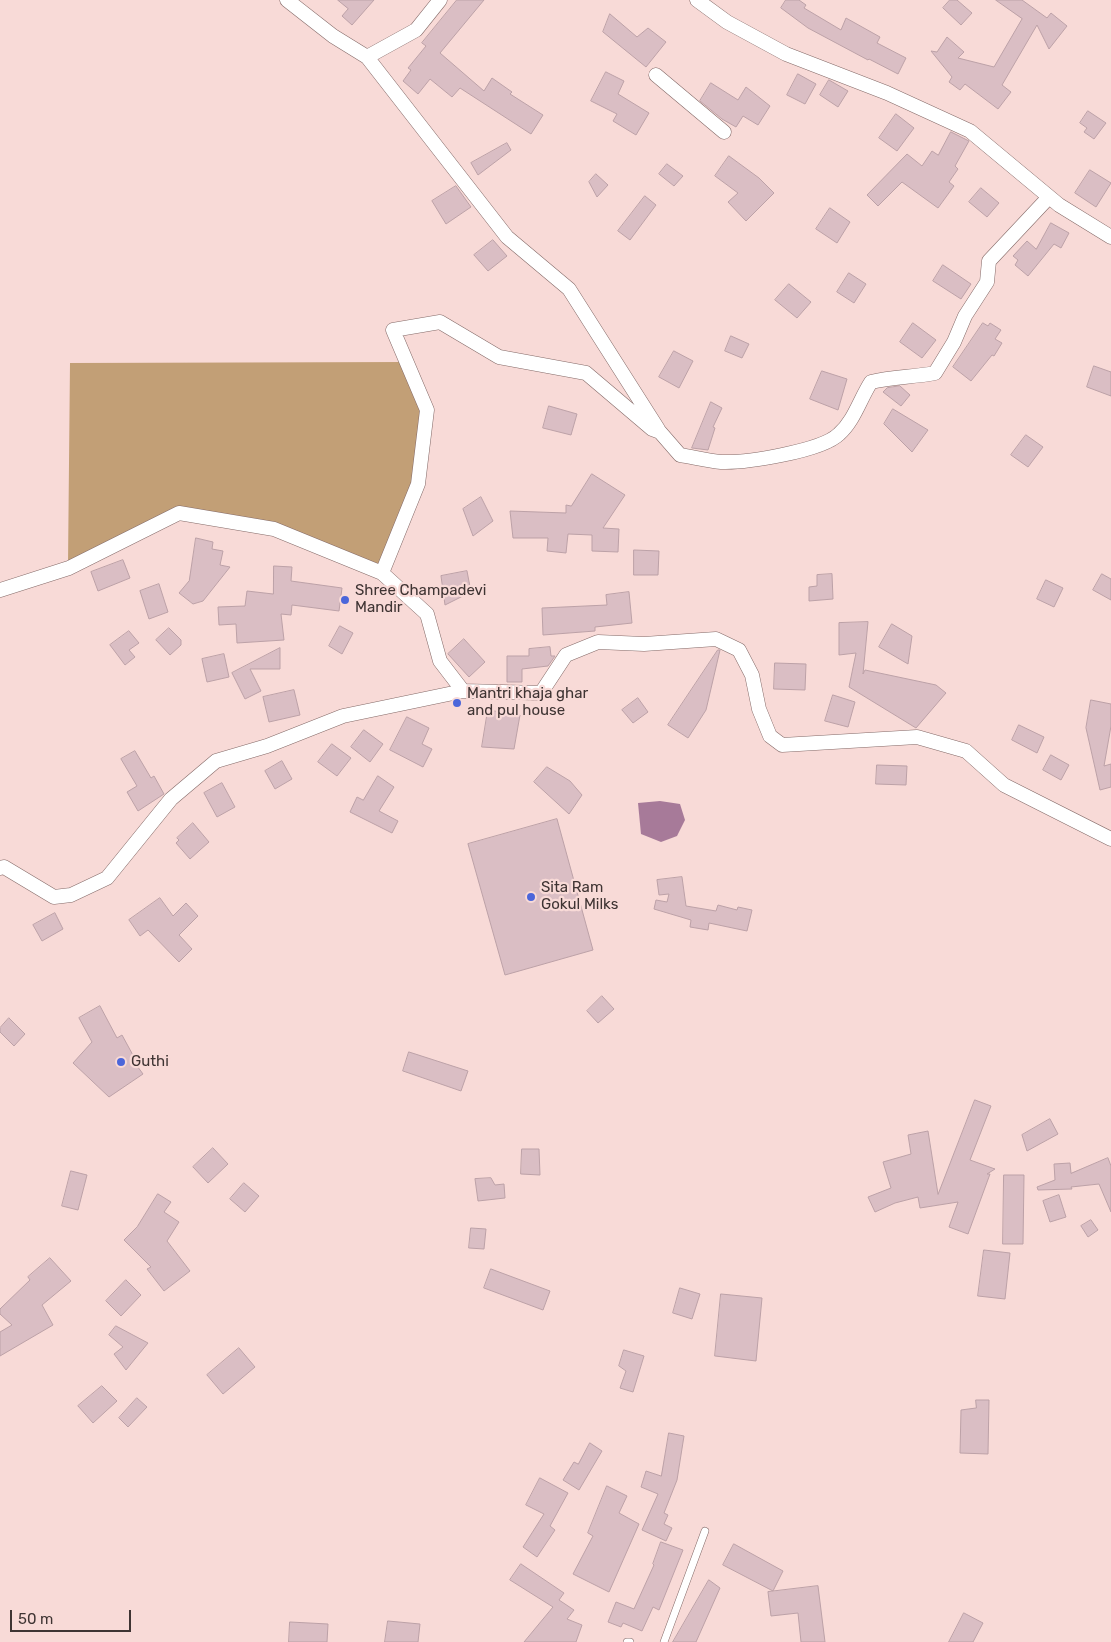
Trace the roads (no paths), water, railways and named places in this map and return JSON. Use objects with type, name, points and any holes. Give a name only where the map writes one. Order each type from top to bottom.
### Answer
[{"type":"street","points":[[286,0],[333,36],[368,57],[506,237],[569,289],[660,432],[680,455],[722,462],[778,456],[828,442],[840,434],[852,418],[871,382],[890,377],[917,377],[935,373],[987,282],[989,261],[1049,197]]},
{"type":"street","points":[[368,57],[416,30],[440,0]]},
{"type":"street","points":[[697,0],[727,22],[786,54],[888,93],[970,131],[1049,197],[1111,238]]},
{"type":"street","points":[[656,75],[724,132]]},
{"type":"street","points":[[382,573],[418,484],[427,410],[393,330],[440,322],[498,357],[586,373],[652,429],[660,432]]},
{"type":"street","points":[[0,590],[69,568],[179,514],[274,529],[382,573],[427,614],[440,661],[463,691]]},
{"type":"street","points":[[0,868],[4,867],[54,898],[71,895],[108,878],[171,799],[216,761],[267,746],[343,716],[463,691],[541,693],[566,656],[598,642],[644,644],[716,640],[739,650],[752,675],[758,709],[770,736],[782,745],[917,737],[966,751],[1004,785],[1111,839]]},
{"type":"lane","points":[[664,1642],[705,1531]]},
{"type":"place","name":"Shree Champadevi Mandir","points":[[345,600]]},
{"type":"place","name":"Mantri khaja ghar and pul house","points":[[457,703]]},
{"type":"place","name":"Sita Ram Gokul Milks","points":[[531,897]]},
{"type":"place","name":"Guthi","points":[[121,1062]]}]
